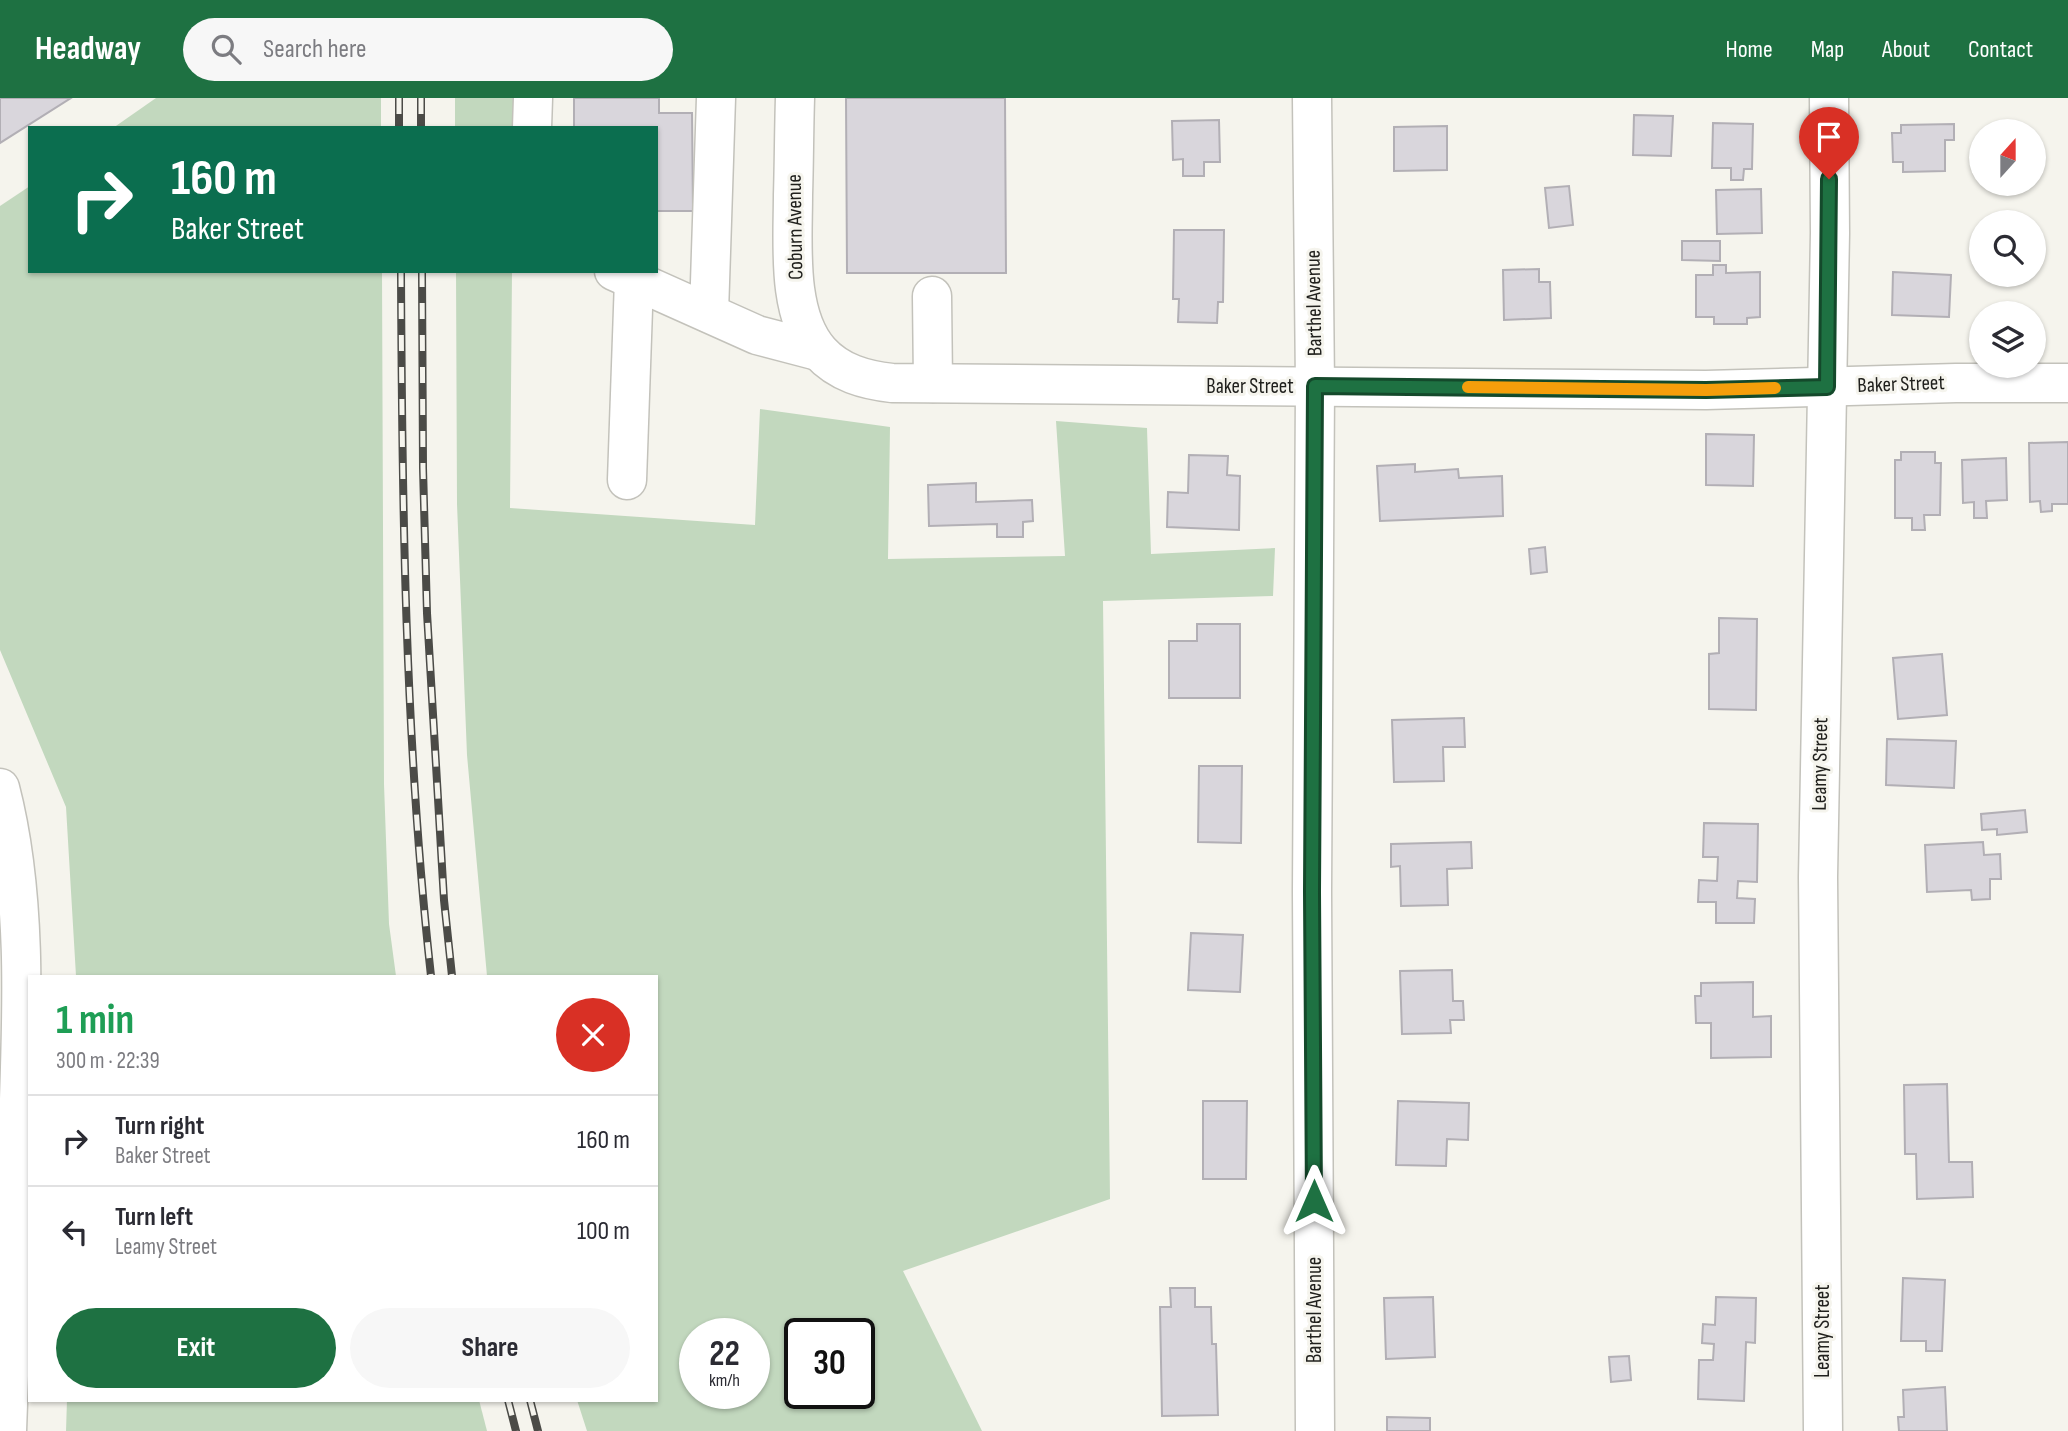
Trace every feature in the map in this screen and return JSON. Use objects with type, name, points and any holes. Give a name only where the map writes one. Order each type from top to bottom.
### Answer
[{"type":"street","points":[[532,126],[533,98]]},
{"type":"street","points":[[709,313],[716,98]]},
{"type":"street","name":"Coburn Avenue","points":[[795,98],[795,291],[804,325],[818,351]]},
{"type":"street","name":"Barthel Avenue","points":[[1312,98],[1315,386],[1312,892],[1315,1431]]},
{"type":"street","name":"Leamy Street","points":[[1823,1431],[1818,877],[1830,233],[1829,98]]},
{"type":"street","points":[[627,480],[624,276],[757,335],[818,351]]},
{"type":"street","points":[[932,296],[933,383]]},
{"type":"street","name":"Baker Street","points":[[818,351],[832,363],[865,379],[892,383],[1706,390],[1956,383],[2068,383]]},
{"type":"street","points":[[0,788],[12,846],[18,905],[22,1027],[6,1431]]},
{"type":"green space","points":[[156,98],[381,98],[381,126],[116,126]]},
{"type":"green space","points":[[455,98],[514,98],[514,126],[455,126]]},
{"type":"green space","points":[[28,187],[28,273],[382,273],[384,784],[389,924],[396,975],[76,975],[66,807],[0,650],[0,206]]},
{"type":"green space","points":[[456,273],[512,273],[510,508],[755,525],[760,409],[890,427],[888,559],[1065,556],[1056,421],[1147,428],[1151,554],[1275,548],[1273,596],[1103,601],[1110,1199],[903,1271],[982,1431],[587,1431],[578,1402],[658,1402],[658,975],[487,975],[467,755],[457,504]]},
{"type":"green space","points":[[67,1402],[480,1402],[487,1431],[66,1431]]},
{"type":"building","points":[[0,98],[71,98],[0,143]]},
{"type":"building","points":[[574,98],[659,98],[659,113],[692,113],[693,211],[658,211],[658,126],[574,126]]},
{"type":"building","points":[[846,98],[1005,98],[1006,273],[847,273]]},
{"type":"building","points":[[1634,115],[1673,116],[1671,156],[1633,155]]},
{"type":"building","points":[[1219,120],[1220,162],[1204,162],[1204,176],[1183,176],[1183,159],[1173,160],[1172,121]]},
{"type":"building","points":[[1713,123],[1753,124],[1752,169],[1744,169],[1743,180],[1731,180],[1731,168],[1712,168]]},
{"type":"building","points":[[1954,124],[1954,140],[1945,140],[1945,171],[1903,172],[1903,162],[1893,162],[1892,133],[1901,133],[1901,125]]},
{"type":"building","points":[[1447,126],[1447,170],[1394,171],[1394,127]]},
{"type":"building","points":[[1569,186],[1573,225],[1549,228],[1545,188]]},
{"type":"building","points":[[1761,189],[1762,233],[1717,234],[1716,190]]},
{"type":"building","points":[[1174,230],[1224,230],[1223,302],[1218,302],[1217,323],[1178,322],[1179,299],[1173,299]]},
{"type":"building","points":[[1682,241],[1720,241],[1720,261],[1682,260]]},
{"type":"building","points":[[1713,265],[1726,265],[1726,273],[1760,272],[1760,317],[1747,318],[1747,324],[1714,324],[1714,317],[1696,317],[1696,275],[1713,275]]},
{"type":"building","points":[[1539,269],[1539,282],[1550,282],[1551,318],[1504,320],[1503,270]]},
{"type":"building","points":[[1893,272],[1951,275],[1949,317],[1892,315]]},
{"type":"building","points":[[1706,434],[1754,435],[1753,486],[1706,485]]},
{"type":"building","points":[[2068,442],[2068,504],[2052,504],[2052,511],[2041,512],[2040,501],[2030,502],[2029,443]]},
{"type":"building","points":[[1901,452],[1935,452],[1935,463],[1941,463],[1940,515],[1924,515],[1925,530],[1912,530],[1912,518],[1895,518],[1895,460],[1901,460]]},
{"type":"building","points":[[1189,455],[1228,456],[1227,475],[1240,476],[1239,530],[1167,527],[1168,492],[1188,493]]},
{"type":"building","points":[[2006,458],[2007,500],[1986,501],[1987,518],[1974,518],[1974,502],[1963,503],[1962,460]]},
{"type":"building","points":[[1415,464],[1415,472],[1458,469],[1459,478],[1502,476],[1503,516],[1380,521],[1377,466]]},
{"type":"building","points":[[976,483],[976,502],[1032,500],[1033,521],[1023,522],[1023,537],[997,537],[997,524],[929,526],[928,485]]},
{"type":"building","points":[[1545,547],[1547,572],[1531,574],[1529,549]]},
{"type":"building","points":[[1719,618],[1757,619],[1756,710],[1709,709],[1709,654],[1719,653]]},
{"type":"building","points":[[1197,624],[1240,624],[1240,698],[1169,698],[1169,641],[1197,641]]},
{"type":"building","points":[[1942,654],[1947,715],[1898,719],[1893,658]]},
{"type":"building","points":[[1464,718],[1465,747],[1443,747],[1444,781],[1394,782],[1392,720]]},
{"type":"building","points":[[1887,739],[1956,741],[1954,788],[1886,785]]},
{"type":"building","points":[[1199,766],[1242,766],[1241,843],[1198,842]]},
{"type":"building","points":[[2025,810],[2027,832],[1997,835],[1997,829],[1982,830],[1981,814]]},
{"type":"building","points":[[1704,823],[1758,824],[1757,882],[1738,881],[1737,898],[1755,899],[1754,923],[1716,923],[1716,902],[1698,902],[1699,880],[1717,881],[1718,857],[1703,857]]},
{"type":"building","points":[[1471,842],[1472,868],[1447,869],[1448,905],[1401,906],[1400,866],[1391,867],[1391,844]]},
{"type":"building","points":[[1983,842],[1984,855],[2000,854],[2001,879],[1990,879],[1990,899],[1972,900],[1971,890],[1927,892],[1925,845]]},
{"type":"building","points":[[1191,933],[1243,935],[1240,992],[1188,990]]},
{"type":"building","points":[[1452,970],[1453,1001],[1463,1001],[1464,1020],[1450,1020],[1451,1033],[1402,1034],[1400,971]]},
{"type":"building","points":[[1753,982],[1753,1017],[1771,1016],[1771,1057],[1711,1058],[1711,1023],[1696,1023],[1695,996],[1701,996],[1701,983]]},
{"type":"building","points":[[1947,1084],[1949,1162],[1972,1162],[1973,1197],[1917,1199],[1916,1154],[1905,1154],[1904,1085]]},
{"type":"building","points":[[1203,1101],[1247,1101],[1246,1179],[1203,1179]]},
{"type":"building","points":[[1398,1101],[1469,1103],[1468,1140],[1447,1139],[1446,1166],[1396,1165]]},
{"type":"building","points":[[1903,1278],[1945,1280],[1942,1351],[1926,1351],[1926,1341],[1901,1341]]},
{"type":"building","points":[[1170,1288],[1195,1288],[1195,1307],[1211,1307],[1212,1344],[1216,1344],[1218,1415],[1162,1416],[1160,1307],[1171,1307]]},
{"type":"building","points":[[1433,1297],[1435,1357],[1386,1359],[1384,1298]]},
{"type":"building","points":[[1716,1297],[1756,1298],[1755,1343],[1746,1342],[1744,1401],[1698,1399],[1699,1360],[1713,1360],[1714,1344],[1702,1343],[1703,1324],[1715,1325]]},
{"type":"building","points":[[1629,1356],[1631,1380],[1611,1382],[1609,1357]]},
{"type":"building","points":[[1945,1387],[1947,1431],[1899,1431],[1898,1417],[1904,1417],[1903,1390]]},
{"type":"building","points":[[1387,1417],[1430,1418],[1430,1431],[1387,1431]]},
{"type":"railway","points":[[399,98],[399,126]]},
{"type":"railway","points":[[421,98],[421,126]]},
{"type":"railway","points":[[401,273],[402,447],[410,712],[431,975]]},
{"type":"railway","points":[[422,273],[427,613],[444,900],[452,975]]},
{"type":"railway","points":[[509,1402],[516,1431]]},
{"type":"railway","points":[[531,1402],[538,1431]]},
{"type":"slow traffic","points":[[1468,387],[1706,390],[1775,388]]},
{"type":"route","points":[[1314,1201],[1312,892],[1315,386],[1706,390],[1827,387],[1829,179]]}]
